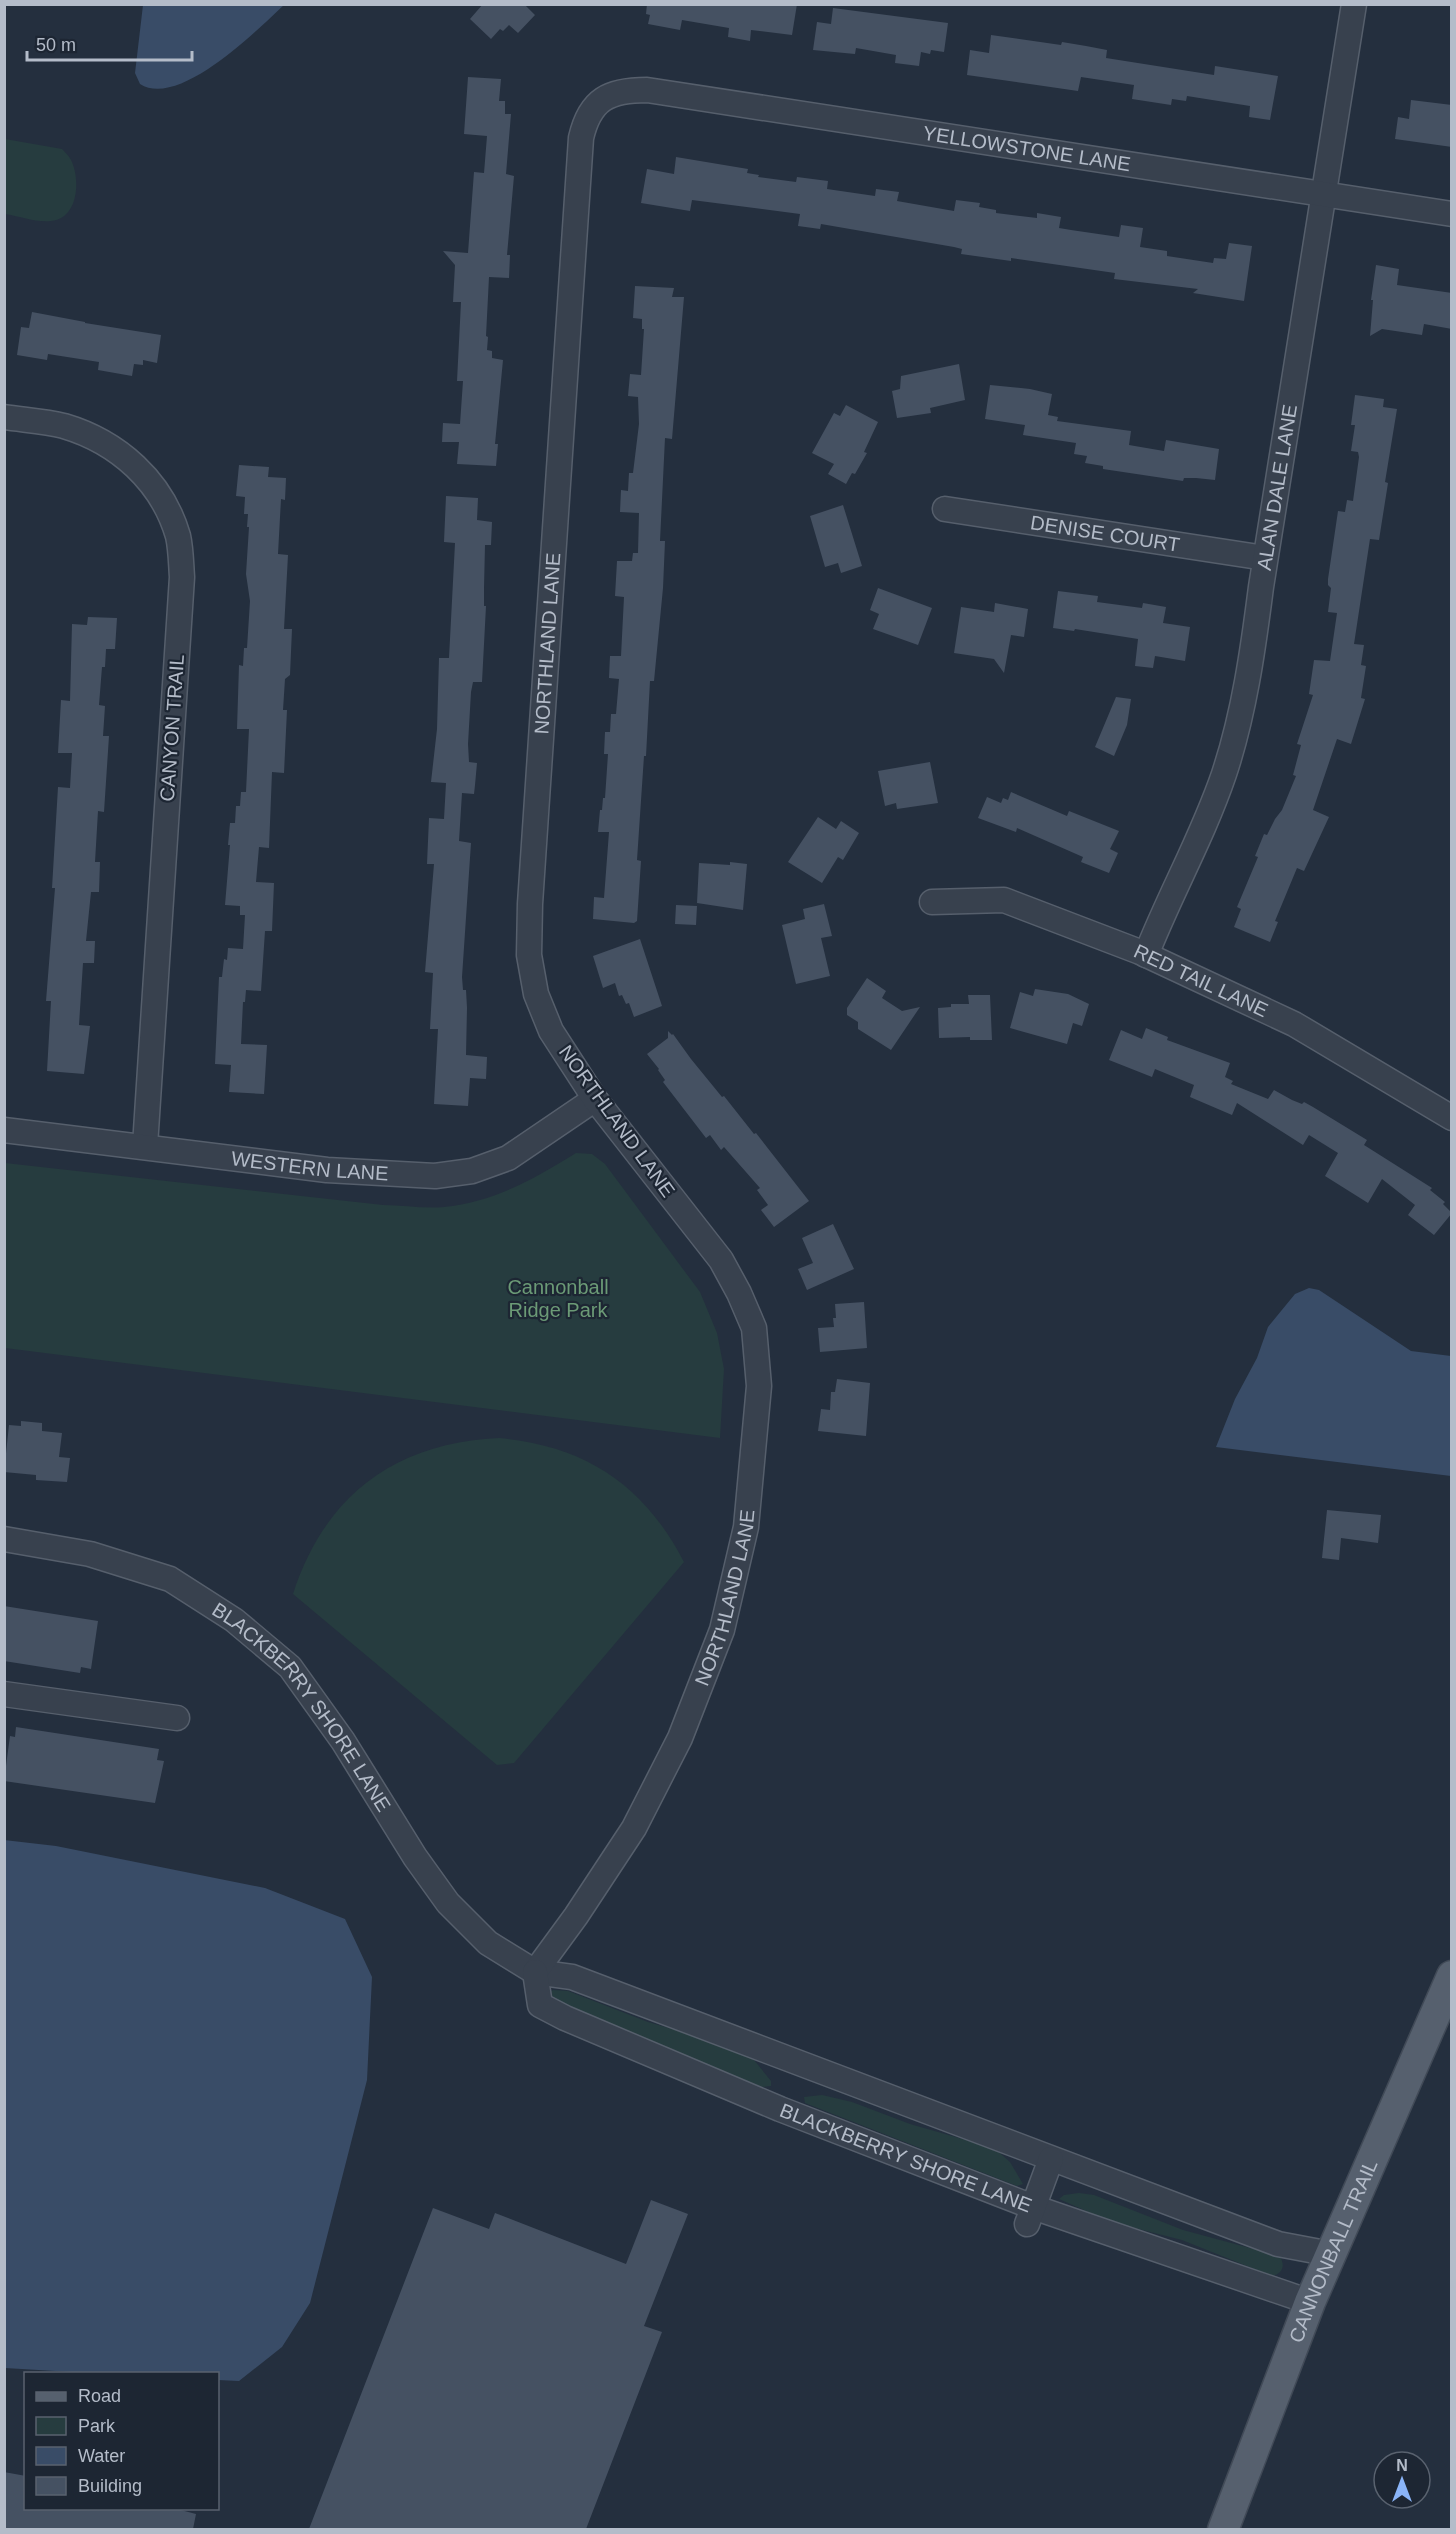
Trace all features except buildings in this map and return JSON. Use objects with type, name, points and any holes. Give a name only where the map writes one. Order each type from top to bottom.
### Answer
[{"type":"main road","name":"CANNONBALL TRAIL","points":[[1223,2529],[1310,2302],[1452,1976]]},
{"type":"street","name":"ALAN DALE LANE","points":[[1146,955],[1224,775],[1240,718],[1250,668],[1265,558],[1354,4]]},
{"type":"street","name":"YELLOWSTONE LANE","points":[[602,100],[614,93],[647,90],[1452,214]]},
{"type":"street","name":"NORTHLAND LANE","points":[[535,1972],[576,1916],[634,1827],[680,1738],[722,1630],[746,1527],[759,1386],[754,1328],[739,1293],[721,1260],[595,1099],[551,1031],[536,994],[529,955],[534,848],[581,138],[591,110],[602,100]]},
{"type":"street","name":"CANYON TRAIL","points":[[4,417],[63,426],[113,447],[128,458],[162,498],[178,537],[182,577],[145,1146]]},
{"type":"street","name":"DENISE COURT","points":[[945,509],[1265,558]]},
{"type":"street","name":"RED TAIL LANE","points":[[932,902],[1004,900],[1146,955],[1294,1024],[1452,1118]]},
{"type":"street","name":"WESTERN LANE","points":[[4,1130],[327,1170],[435,1176],[472,1171],[508,1158],[595,1099]]},
{"type":"street","name":"BLACKBERRY SHORE LANE","points":[[4,1539],[90,1554],[170,1579],[234,1620],[290,1667],[343,1741],[415,1857],[448,1903],[488,1943],[535,1972],[572,1977],[1278,2244],[1332,2254]]},
{"type":"street","points":[[4,1694],[177,1718]]},
{"type":"street","name":"BLACKBERRY SHORE LANE","points":[[535,1972],[540,2005],[565,2018],[1030,2216],[1310,2302]]},
{"type":"street","points":[[1030,2216],[1051,2159]]},
{"type":"green space","points":[[5,139],[62,149],[71,160],[76,178],[75,197],[72,206],[60,219],[34,220],[5,214]]},
{"type":"green space","name":"Cannonball Ridge Park","points":[[576,1153],[592,1154],[605,1164],[700,1292],[717,1333],[724,1369],[720,1438],[5,1348],[5,1163],[383,1205],[436,1207],[462,1204],[497,1195],[545,1172]]},
{"type":"green space","points":[[499,1438],[530,1442],[559,1450],[585,1460],[609,1474],[631,1491],[650,1511],[684,1562],[514,1763],[497,1765],[293,1594],[307,1559],[324,1529],[345,1502],[369,1481],[397,1463],[427,1451],[462,1442]]},
{"type":"green space","points":[[553,1990],[568,1991],[648,2022],[737,2048],[754,2060],[771,2081],[771,2086],[762,2087],[621,2033],[552,2000],[550,1992]]},
{"type":"green space","points":[[822,2095],[852,2102],[910,2124],[994,2148],[1010,2162],[1023,2184],[1017,2186],[805,2103],[804,2097]]},
{"type":"green space","points":[[1079,2193],[1094,2195],[1183,2230],[1279,2256],[1282,2268],[1279,2273],[1272,2276],[1182,2240],[1111,2222],[1059,2199],[1064,2195]]},
{"type":"water","points":[[143,4],[284,5],[237,48],[196,77],[175,86],[156,89],[140,84],[135,73]]},
{"type":"water","points":[[1309,1288],[1319,1290],[1411,1351],[1451,1356],[1451,1476],[1216,1447],[1235,1399],[1257,1358],[1268,1327],[1295,1294]]},
{"type":"water","points":[[4,1840],[56,1846],[265,1888],[345,1919],[372,1977],[367,2080],[310,2303],[282,2347],[239,2381],[219,2380],[219,2372],[72,2372],[5,2368]]}]
